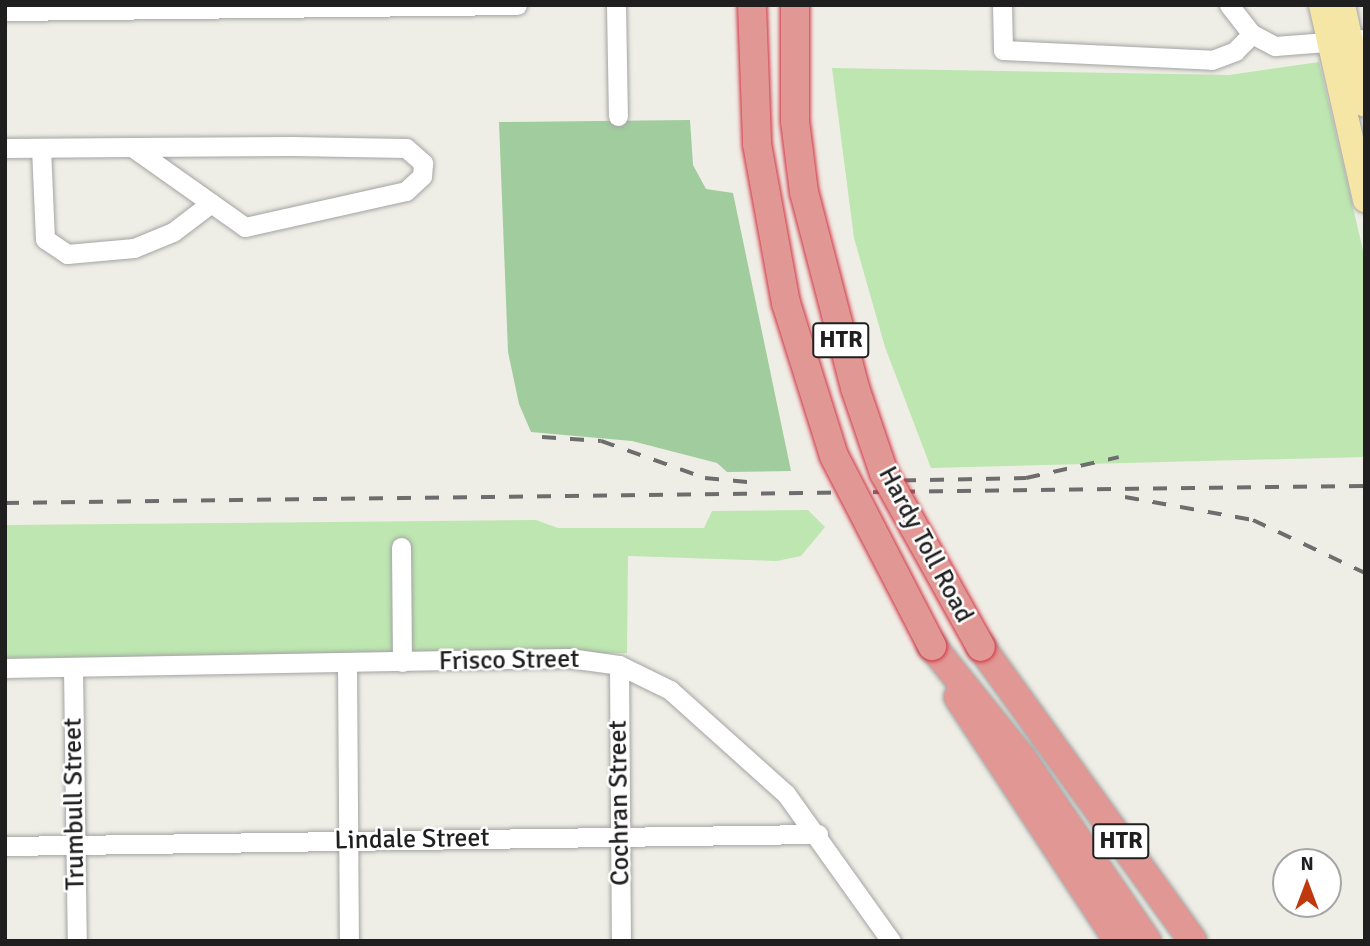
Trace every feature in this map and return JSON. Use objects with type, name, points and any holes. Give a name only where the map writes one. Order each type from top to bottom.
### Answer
[{"type":"highway","name":"Hardy Toll Road","points":[[752,5],[757,144],[786,303],[838,466],[932,646]]},
{"type":"highway","name":"Hardy Toll Road","points":[[795,5],[795,121],[804,192],[855,388],[884,473],[981,647],[1193,941]]},
{"type":"highway","points":[[932,646],[968,716],[1118,941]]},
{"type":"highway","points":[[932,646],[1021,757],[1147,941]]},
{"type":"main road","points":[[1321,5],[1348,39],[1365,105]]},
{"type":"main road","points":[[1343,5],[1365,200]]},
{"type":"street","points":[[5,11],[57,8],[517,5]]},
{"type":"street","points":[[616,5],[618,116]]},
{"type":"street","points":[[1002,5],[1003,50],[1212,60],[1235,51],[1252,34]]},
{"type":"street","points":[[1229,5],[1252,34],[1275,46],[1348,39]]},
{"type":"street","points":[[5,148],[132,147],[406,148],[423,163],[422,176],[406,191],[245,228],[132,147]]},
{"type":"street","points":[[41,148],[45,239],[67,254],[134,247],[173,232],[211,203]]},
{"type":"street","points":[[401,547],[402,662]]},
{"type":"street","name":"Frisco Street","points":[[5,668],[569,658],[619,664],[670,690],[712,723],[786,794],[818,834],[891,941]]},
{"type":"street","points":[[347,664],[349,941]]},
{"type":"street","name":"Cochran Street","points":[[619,664],[621,941]]},
{"type":"street","name":"Trumbull Street","points":[[73,668],[77,941]]},
{"type":"street","name":"Lindale Street","points":[[5,846],[818,834]]},
{"type":"green space","points":[[1319,62],[1365,259],[1365,457],[931,468],[885,347],[854,238],[832,68],[1229,75]]},
{"type":"green space","points":[[690,120],[693,165],[706,189],[733,193],[791,471],[727,472],[717,463],[632,441],[531,432],[519,404],[508,352],[499,122]]},
{"type":"green space","points":[[808,510],[825,527],[801,556],[777,561],[628,556],[627,653],[5,658],[5,525],[536,520],[558,528],[704,528],[712,511]]},
{"type":"railway","points":[[542,437],[601,441],[705,478],[758,483]]},
{"type":"railway","points":[[874,481],[1026,478],[1119,457]]},
{"type":"railway","points":[[5,503],[1365,486]]},
{"type":"railway","points":[[1125,497],[1253,520],[1365,573]]}]
